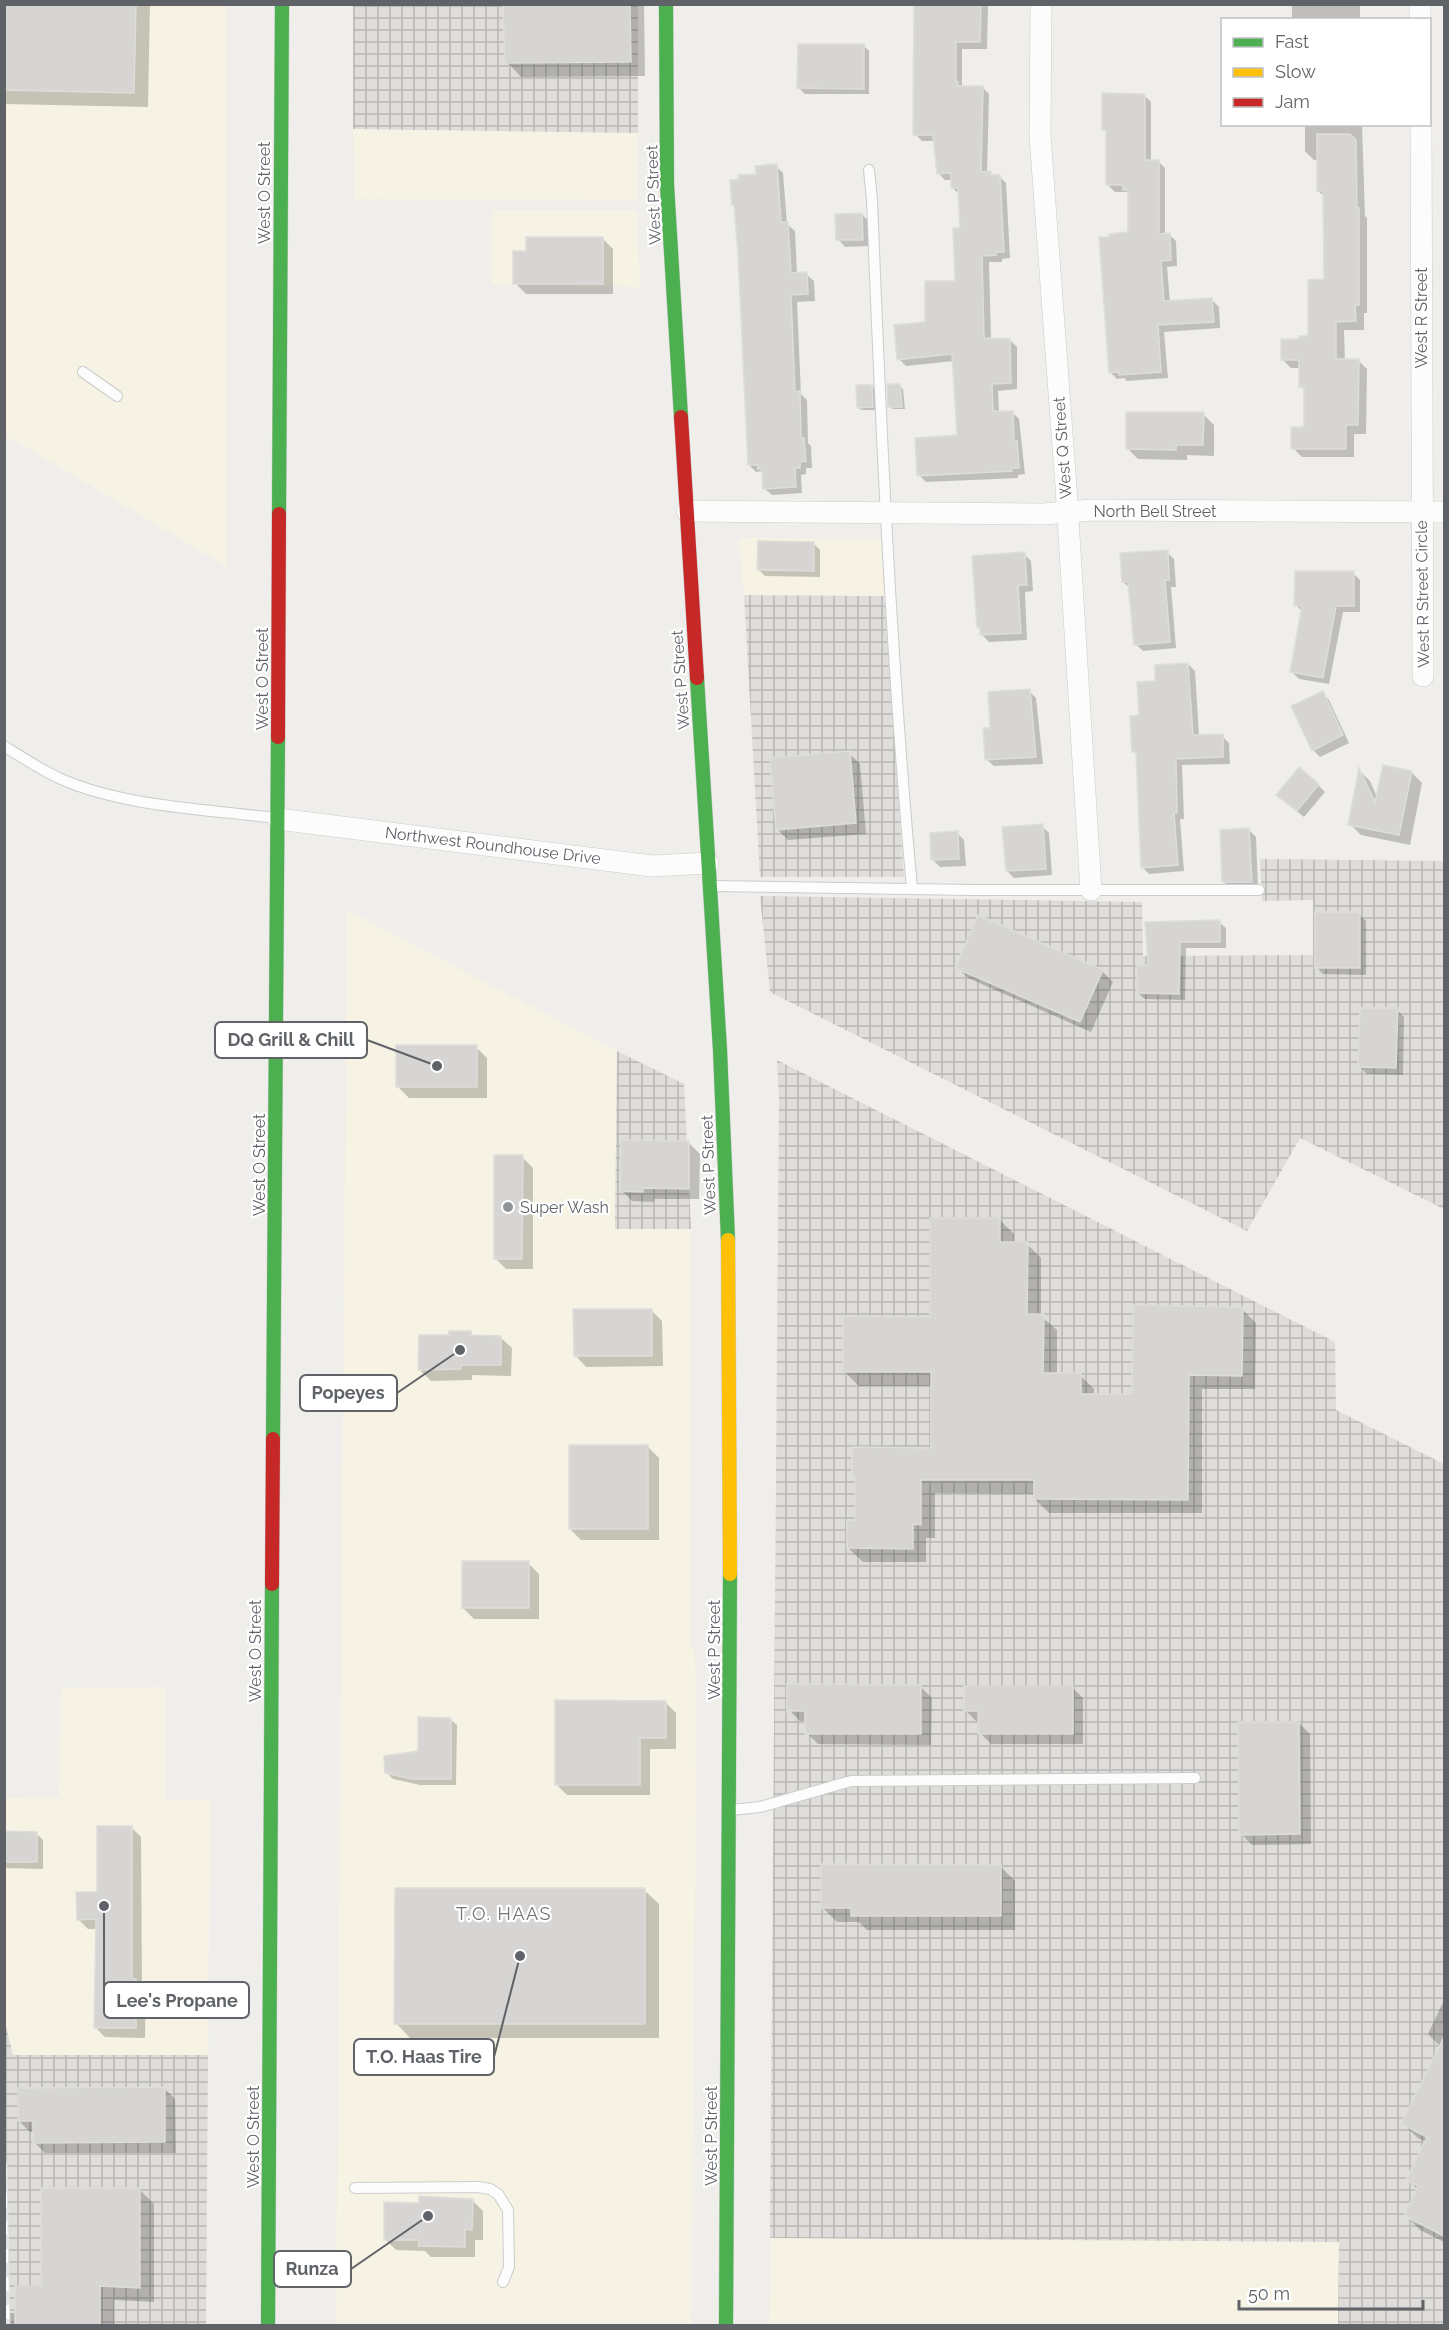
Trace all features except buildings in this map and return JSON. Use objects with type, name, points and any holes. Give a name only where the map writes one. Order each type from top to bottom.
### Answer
[{"type":"street","name":"West O Street","points":[[268,2325],[282,4]]},
{"type":"street","name":"West P Street","points":[[666,4],[667,185],[720,1050],[729,1273],[730,1810],[726,2325]]},
{"type":"street","name":"West Q Street","points":[[1041,4],[1041,136],[1091,890]]},
{"type":"street","name":"West R Street","points":[[1420,126],[1422,512]]},
{"type":"street","name":"North Bell Street","points":[[687,511],[1444,512]]},
{"type":"street","name":"West R Street Circle","points":[[1422,512],[1423,676]]},
{"type":"street","name":"Northwest Roundhouse Drive","points":[[278,819],[652,866],[708,863]]},
{"type":"lane","points":[[869,170],[885,513],[900,760],[912,888]]},
{"type":"lane","points":[[83,372],[117,396]]},
{"type":"lane","points":[[4,746],[61,779],[96,791],[135,800],[278,819]]},
{"type":"lane","points":[[710,886],[1259,890]]},
{"type":"lane","points":[[730,1810],[760,1806],[851,1781],[1195,1778]]},
{"type":"lane","points":[[355,2188],[478,2187],[490,2189],[498,2194],[508,2210],[508,2267],[503,2282]]},
{"type":"shaded area","points":[[5,5],[227,5],[226,566],[5,435]]},
{"type":"shaded area","points":[[353,5],[638,5],[638,133],[353,129]]},
{"type":"shaded area","points":[[353,129],[638,133],[638,200],[354,199]]},
{"type":"shaded area","points":[[492,210],[637,210],[640,287],[492,285]]},
{"type":"shaded area","points":[[739,538],[881,539],[884,596],[744,595]]},
{"type":"shaded area","points":[[744,595],[884,596],[904,877],[760,877]]},
{"type":"shaded area","points":[[1260,859],[1444,861],[1444,1209],[1300,1138],[1247,1231],[770,992],[760,896],[1142,902],[1143,956],[1313,955],[1313,900],[1262,901]]},
{"type":"shaded area","points":[[347,910],[617,1051],[615,1228],[691,1229],[690,1648],[695,1649],[696,1795],[691,2325],[336,2326]]},
{"type":"shaded area","points":[[617,1051],[684,1084],[691,1229],[615,1229]]},
{"type":"shaded area","points":[[777,1060],[1335,1342],[1336,1410],[1444,1464],[1444,2325],[1338,2325],[1339,2242],[770,2238],[779,1098]]},
{"type":"shaded area","points":[[166,1687],[165,1800],[210,1800],[208,2055],[13,2055],[4,2018],[4,1798],[59,1797],[61,1688]]},
{"type":"shaded area","points":[[4,2018],[13,2055],[208,2055],[206,2325],[5,2325]]},
{"type":"shaded area","points":[[770,2238],[1339,2242],[1338,2325],[769,2326]]},
{"type":"railway","points":[[4,2165],[7,2326]]},
{"type":"traffic: fast","points":[[279,514],[282,4]]},
{"type":"traffic: fast","points":[[666,4],[667,185],[681,417]]},
{"type":"traffic: fast","points":[[697,678],[720,1050],[728,1240]]},
{"type":"traffic: fast","points":[[273,1439],[278,737]]},
{"type":"traffic: fast","points":[[726,2326],[730,1574]]},
{"type":"traffic: fast","points":[[268,2326],[272,1584]]},
{"type":"traffic: slow","points":[[728,1240],[730,1574]]},
{"type":"traffic: jam","points":[[681,417],[697,678]]},
{"type":"traffic: jam","points":[[278,737],[279,514]]},
{"type":"traffic: jam","points":[[272,1584],[273,1439]]},
{"type":"place","name":"DQ Grill & Chill","points":[[437,1066]]},
{"type":"place","name":"Super Wash","points":[[508,1207]]},
{"type":"place","name":"Popeyes","points":[[460,1350]]},
{"type":"place","name":"Lee's Propane","points":[[104,1906]]},
{"type":"place","name":"T.O. Haas Tire","points":[[520,1956]]},
{"type":"place","name":"Runza","points":[[428,2216]]},
{"type":"district","name":"T.O. HAAS","points":[[504,1914]]}]
